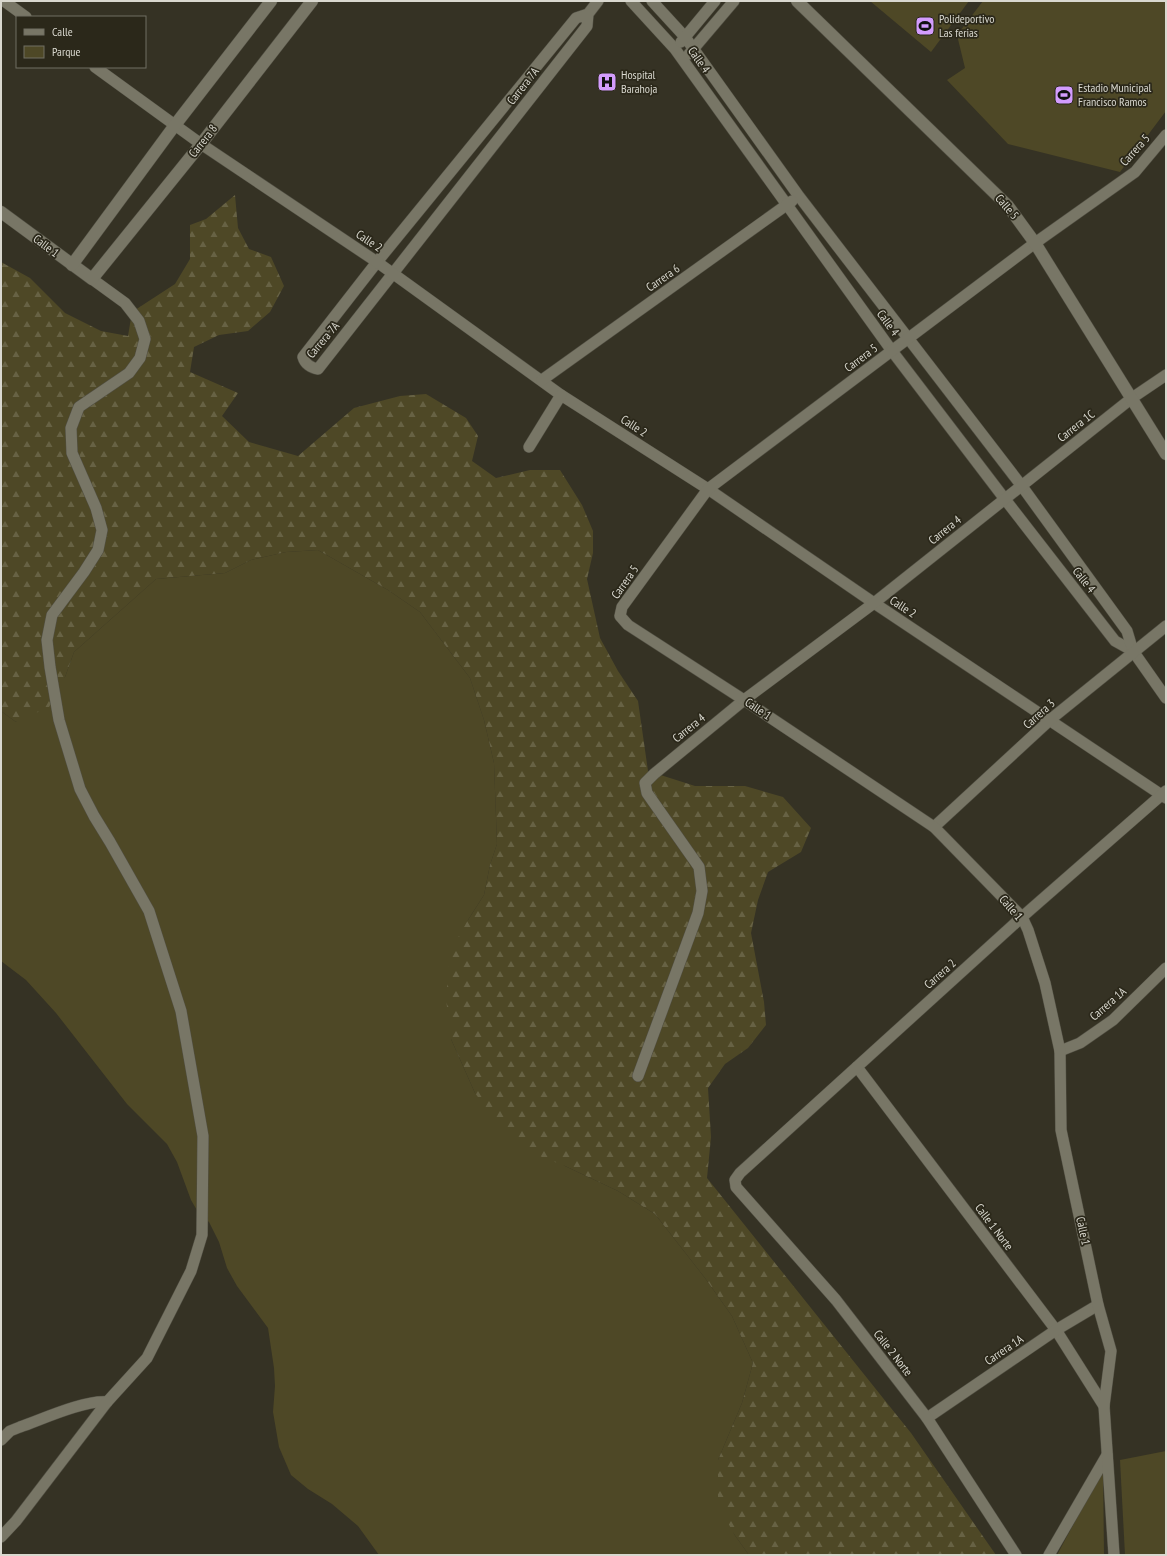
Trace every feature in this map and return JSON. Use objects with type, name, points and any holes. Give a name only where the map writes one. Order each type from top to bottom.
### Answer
[{"type":"street","points":[[4,1],[25,16]]},
{"type":"street","points":[[72,265],[175,125],[271,1]]},
{"type":"street","name":"Carrera 8","points":[[92,279],[201,144],[312,1]]},
{"type":"street","name":"Carrera 7A","points":[[588,14],[576,18],[377,262],[303,358],[304,362],[309,366],[318,369],[587,26],[588,14],[598,1]]},
{"type":"street","name":"Calle 4","points":[[631,1],[675,49],[892,351],[1004,498],[1116,641],[1133,651]]},
{"type":"street","name":"Calle 4","points":[[652,1],[685,37],[798,195],[1021,486],[1127,631],[1133,651],[1166,698]]},
{"type":"street","points":[[675,49],[715,1]]},
{"type":"street","points":[[684,61],[734,1]]},
{"type":"street","name":"Calle 5","points":[[797,1],[1008,206],[1035,243],[1166,454]]},
{"type":"street","name":"Calle 2","points":[[96,68],[201,144],[377,262],[561,394],[708,489],[874,603],[1165,794]]},
{"type":"street","name":"Carrera 5","points":[[620,616],[622,607],[708,489],[1035,243],[1135,172],[1166,134]]},
{"type":"street","name":"Carrera 6","points":[[542,380],[787,206],[798,195]]},
{"type":"street","name":"Calle 1","points":[[1,212],[92,279]]},
{"type":"street","points":[[1,1537],[16,1521],[107,1402],[147,1358],[191,1271],[202,1235],[203,1136],[181,1010],[149,911],[80,789],[60,720],[50,667],[47,640],[52,615],[84,572],[98,550],[102,530],[96,508],[72,453],[71,428],[78,407],[129,373],[140,358],[145,339],[139,321],[125,303],[92,279]]},
{"type":"street","name":"Carrera 1C","points":[[1004,498],[1132,398],[1166,375]]},
{"type":"street","points":[[529,447],[561,394]]},
{"type":"street","name":"Carrera 4","points":[[638,1076],[698,913],[702,891],[699,867],[647,793],[645,784],[654,774],[744,700],[874,603],[1004,498]]},
{"type":"street","name":"Calle 1","points":[[620,616],[628,625],[744,700],[934,827],[1022,917],[1028,930],[1045,983],[1060,1051],[1061,1130],[1098,1305],[1111,1351],[1104,1406],[1114,1555]]},
{"type":"street","name":"Carrera 3","points":[[934,827],[1051,719],[1133,651],[1166,626]]},
{"type":"street","name":"Carrera 2","points":[[735,1180],[740,1173],[1022,917],[1165,794]]},
{"type":"street","name":"Carrera 1A","points":[[1060,1051],[1080,1043],[1113,1020],[1166,968]]},
{"type":"street","name":"Calle 1 Norte","points":[[857,1067],[1056,1330],[1104,1406]]},
{"type":"street","name":"Calle 2 Norte","points":[[735,1180],[736,1187],[836,1300],[927,1418],[1016,1555]]},
{"type":"street","name":"Carrera 1A","points":[[927,1418],[1056,1330],[1098,1305]]},
{"type":"street","points":[[1,1440],[10,1431],[20,1427],[86,1404],[100,1401],[107,1402]]},
{"type":"street","points":[[1049,1555],[1107,1455]]},
{"type":"green space","name":"Polideportivo Las ferias","points":[[870,1],[969,1],[931,52]]},
{"type":"green space","name":"Estadio Municipal Francisco Ramos","points":[[983,1],[1166,1],[1166,111],[1120,172],[1008,144],[947,80],[965,68],[957,35]]},
{"type":"green space","points":[[235,195],[238,228],[249,249],[271,257],[284,286],[270,312],[248,331],[219,335],[194,347],[190,372],[238,393],[222,416],[249,442],[298,456],[354,408],[400,396],[426,394],[466,418],[478,436],[472,461],[496,478],[530,470],[560,470],[582,505],[593,531],[593,553],[587,579],[600,638],[618,671],[638,701],[648,771],[695,786],[745,786],[783,797],[811,828],[801,852],[768,872],[758,900],[751,933],[764,1002],[766,1025],[748,1048],[725,1064],[708,1088],[711,1137],[707,1178],[911,1433],[996,1555],[749,1555],[734,1534],[718,1504],[718,1460],[742,1403],[753,1363],[732,1316],[705,1278],[655,1214],[618,1191],[565,1166],[532,1153],[505,1134],[475,1093],[451,1039],[446,999],[450,952],[484,895],[490,865],[497,844],[494,763],[484,720],[470,678],[420,612],[388,590],[318,550],[286,552],[251,560],[225,573],[156,579],[74,652],[65,677],[49,707],[16,722],[1,711],[1,262],[30,278],[65,313],[101,331],[128,336],[132,312],[175,284],[190,259],[190,225],[206,219]]},
{"type":"green space","points":[[318,550],[388,590],[420,612],[470,678],[484,720],[494,763],[497,844],[490,865],[484,895],[468,920],[451,1039],[475,1093],[565,1166],[618,1191],[655,1214],[705,1278],[732,1316],[753,1363],[742,1403],[718,1460],[734,1534],[749,1555],[379,1555],[358,1526],[332,1504],[308,1489],[291,1475],[279,1447],[273,1412],[275,1386],[274,1368],[268,1328],[237,1286],[227,1268],[219,1242],[209,1222],[198,1212],[191,1200],[177,1162],[167,1144],[127,1104],[56,1013],[26,980],[1,961],[1,711],[16,722],[65,677],[74,652],[156,579],[225,573],[251,560],[286,552]]},
{"type":"green space","points":[[1166,1451],[1166,1555],[1125,1555],[1120,1460]]},
{"type":"green space","points":[[1103,1469],[1104,1555],[1057,1555]]},
{"type":"place","name":"Polideportivo Las ferias","points":[[925,26]]},
{"type":"place","name":"Hospital Barahoja","points":[[607,82]]},
{"type":"place","name":"Estadio Municipal Francisco Ramos","points":[[1064,95]]}]
